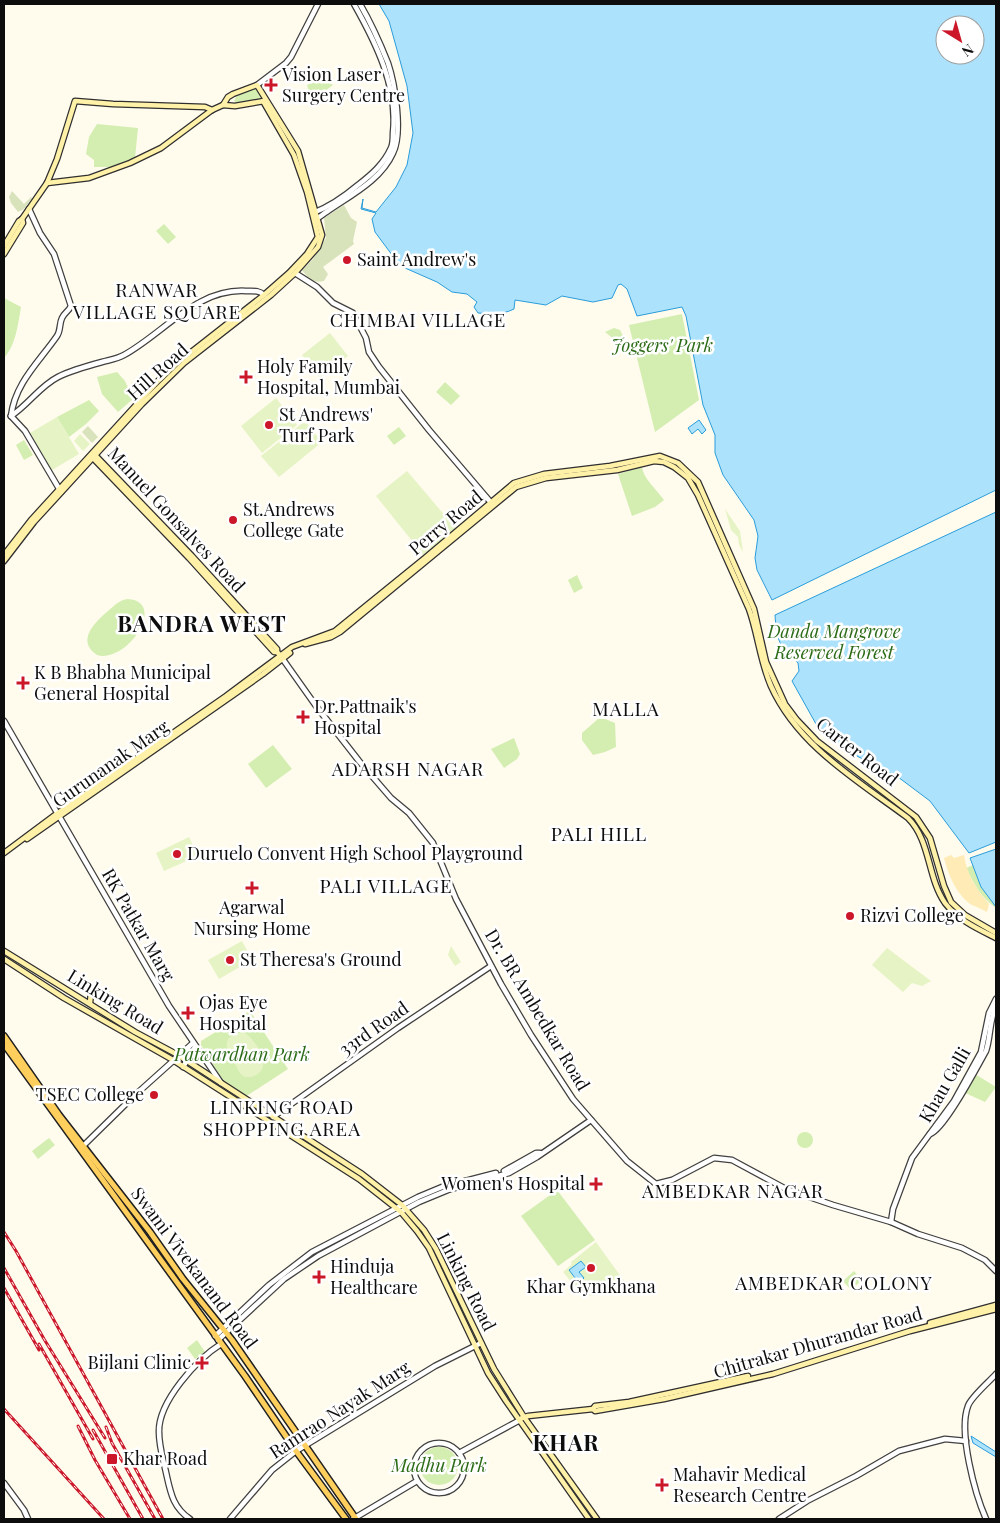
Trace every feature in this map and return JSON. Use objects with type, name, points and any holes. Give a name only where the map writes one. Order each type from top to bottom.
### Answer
[{"type":"main road","points":[[47,183],[89,178],[130,163],[161,148],[212,110],[223,105],[230,96],[257,85]]},
{"type":"main road","name":"Hill Road","points":[[160,383],[295,274],[318,248],[322,238],[305,180],[257,85]]},
{"type":"main road","points":[[230,96],[235,106]]},
{"type":"main road","points":[[223,105],[235,106],[265,100]]},
{"type":"main road","points":[[4,246],[19,221],[47,183],[57,159],[75,101],[205,107],[212,110]]},
{"type":"main road","points":[[4,254],[23,223],[22,218]]},
{"type":"main road","name":"Hill Road","points":[[4,561],[61,491],[176,364],[292,271],[316,242],[318,235],[316,220]]},
{"type":"main road","name":"Manuel Gonsalves Road","points":[[93,455],[191,557],[254,626],[274,652],[280,655]]},
{"type":"main road","name":"Carter Road","points":[[649,459],[660,456],[673,460],[693,475],[698,482],[754,622],[761,661],[786,715],[806,738],[832,761],[916,825],[946,904],[959,917],[996,938]]},
{"type":"main road","name":"Perry Road","points":[[547,477],[617,470],[649,459]]},
{"type":"main road","name":"Perry Road","points":[[280,655],[340,632],[427,561],[492,504],[516,487],[547,477],[649,459]]},
{"type":"main road","name":"Hill Road","points":[[4,555],[32,519],[61,491]]},
{"type":"main road","name":"Carter Road","points":[[734,570],[754,609],[766,662],[775,684],[791,712],[817,741],[916,816],[930,838],[944,886],[951,902],[964,915],[996,933]]},
{"type":"main road","name":"Gurunanak Marg","points":[[4,854],[280,655]]},
{"type":"main road","name":"Linking Road","points":[[4,951],[222,1084],[362,1174],[404,1207],[424,1230],[436,1249],[494,1369],[589,1519]]},
{"type":"main road","name":"Linking Road","points":[[4,959],[64,998],[173,1060],[358,1179],[399,1210],[429,1248],[488,1373],[524,1418],[597,1519]]},
{"type":"main road","points":[[90,1003],[91,992]]},
{"type":"main road","name":"Swami Vivekanand Road","points":[[4,1036],[83,1147],[150,1232],[183,1279],[232,1340],[355,1519]]},
{"type":"main road","name":"Swami Vivekanand Road","points":[[4,1044],[55,1116],[83,1147],[99,1176],[346,1519]]},
{"type":"main road","points":[[358,1179],[362,1174]]},
{"type":"main road","name":"Chitrakar Dhurandar Road","points":[[524,1418],[592,1409],[595,1411],[664,1399],[773,1374],[996,1307]]},
{"type":"street","points":[[257,85],[286,63],[318,4]]},
{"type":"street","points":[[316,220],[324,210],[371,174],[381,164],[392,147],[394,122],[392,102],[382,58],[354,4]]},
{"type":"street","points":[[314,213],[324,210],[357,191],[382,170],[393,154],[398,138],[398,114],[388,64],[360,4]]},
{"type":"street","points":[[11,416],[15,396],[32,367],[58,335],[61,328],[61,319],[71,306],[54,254],[40,233],[29,209]]},
{"type":"street","points":[[295,274],[317,287],[333,303],[353,313],[366,338],[369,352],[379,367],[429,430],[492,504]]},
{"type":"street","points":[[11,416],[56,378],[76,369],[122,356],[189,308],[220,292],[234,290],[260,291],[264,295]]},
{"type":"street","points":[[11,416],[25,431],[61,491]]},
{"type":"street","name":"Dr. BR Ambedkar Road","points":[[280,655],[360,761],[391,798],[409,813],[433,844],[456,899],[491,966],[531,1035],[573,1099],[627,1161],[656,1184],[672,1180],[714,1158],[732,1160],[786,1189],[891,1222]]},
{"type":"street","name":"RK Patkar Marg","points":[[4,721],[169,1006],[222,1084]]},
{"type":"street","name":"33rd Road","points":[[273,1117],[398,1028],[491,966]]},
{"type":"street","name":"Khau Galli","points":[[930,1134],[932,1128],[954,1101],[981,1052],[989,1013],[996,999]]},
{"type":"street","name":"Khau Galli","points":[[930,1134],[936,1130],[956,1102],[986,1051],[989,1044],[992,1015],[996,1006]]},
{"type":"street","points":[[83,1147],[116,1113],[173,1060],[194,1045]]},
{"type":"street","points":[[184,1067],[194,1045]]},
{"type":"street","points":[[190,1519],[175,1504],[170,1491],[158,1430],[163,1414],[175,1390],[195,1364],[269,1285],[297,1261],[312,1252],[404,1207],[448,1190],[509,1173],[537,1157],[540,1153],[591,1120]]},
{"type":"street","points":[[930,1134],[912,1158],[899,1190],[891,1222],[918,1234],[962,1248],[985,1260],[996,1270]]},
{"type":"street","name":"Ramrao Nayak Marg","points":[[232,1518],[272,1470],[296,1451],[435,1366],[481,1343]]},
{"type":"street","points":[[986,1519],[978,1500],[966,1440],[965,1418],[968,1404],[996,1374]]},
{"type":"street","points":[[459,1453],[524,1418]]},
{"type":"street","points":[[779,1519],[807,1501],[899,1452],[945,1439],[966,1440]]},
{"type":"street","points":[[438,1443],[450,1445],[459,1453],[463,1462],[464,1472],[460,1481],[453,1488],[443,1492],[433,1492],[424,1488],[417,1481],[414,1468],[417,1455],[426,1446],[438,1443]]},
{"type":"street","points":[[355,1519],[417,1481]]},
{"type":"street","points":[[4,1483],[24,1510],[28,1519]]},
{"type":"green space","points":[[320,71],[324,74],[323,79],[333,85],[321,94],[310,95],[307,85],[314,82]]},
{"type":"green space","points":[[256,87],[262,95],[260,99],[237,103],[234,101],[236,97]]},
{"type":"green space","points":[[97,124],[138,128],[135,158],[111,167],[94,167],[94,160],[86,154],[89,137]]},
{"type":"green space","points":[[12,191],[24,204],[32,198],[24,209],[18,212],[9,197]]},
{"type":"green space","points":[[344,205],[351,218],[357,222],[354,244],[323,267],[328,274],[324,281],[314,281],[302,270],[313,259],[326,238],[324,218]]},
{"type":"green space","points":[[164,224],[176,237],[168,244],[156,231]]},
{"type":"green space","points":[[4,298],[21,307],[14,341],[4,358]]},
{"type":"green space","name":"Joggers' Park","points":[[682,314],[699,400],[655,432],[629,325]]},
{"type":"green space","points":[[614,328],[620,330],[625,340],[620,344],[605,332]]},
{"type":"green space","points":[[330,333],[348,356],[320,378],[302,355]]},
{"type":"green space","points":[[117,372],[125,381],[133,399],[118,412],[102,394],[97,377]]},
{"type":"green space","points":[[147,377],[150,385],[134,391],[131,383]]},
{"type":"green space","points":[[445,382],[460,396],[451,405],[436,392]]},
{"type":"green space","name":"St Andrews' Turf Park","points":[[276,398],[297,425],[262,453],[241,426]]},
{"type":"green space","points":[[89,400],[99,411],[69,437],[57,417]]},
{"type":"green space","points":[[57,417],[79,454],[52,470],[30,433]]},
{"type":"green space","points":[[305,421],[322,442],[279,477],[261,456]]},
{"type":"green space","points":[[88,426],[98,437],[92,443],[82,432]]},
{"type":"green space","points":[[399,427],[406,436],[394,445],[387,436]]},
{"type":"green space","points":[[80,434],[90,444],[83,451],[74,441]]},
{"type":"green space","points":[[24,440],[33,455],[24,460],[16,445]]},
{"type":"green space","points":[[642,467],[648,480],[664,500],[655,507],[632,516],[618,474]]},
{"type":"green space","points":[[407,471],[458,531],[425,557],[376,496]]},
{"type":"green space","points":[[725,509],[740,531],[743,552],[739,545],[738,537],[731,530]]},
{"type":"green space","points":[[577,575],[583,588],[574,593],[568,580]]},
{"type":"green space","points":[[128,599],[139,603],[144,610],[144,620],[139,632],[131,642],[120,650],[109,655],[97,655],[88,644],[89,632],[97,621],[112,607]]},
{"type":"green space","points":[[598,719],[605,719],[615,723],[616,747],[593,755],[582,740],[582,733]]},
{"type":"green space","points":[[514,738],[520,754],[517,759],[504,768],[491,749]]},
{"type":"green space","points":[[273,745],[292,769],[266,788],[248,764]]},
{"type":"green space","name":"Duruelo Convent High School Playground","points":[[189,837],[198,856],[164,871],[156,853]]},
{"type":"green space","points":[[996,856],[996,908],[982,895],[966,868]]},
{"type":"green space","name":"St Theresa's Ground","points":[[242,941],[252,960],[219,979],[208,960]]},
{"type":"green space","points":[[451,946],[461,962],[455,966],[448,955]]},
{"type":"green space","points":[[887,948],[931,981],[922,986],[912,983],[903,992],[872,965]]},
{"type":"green space","points":[[110,991],[116,1000],[111,1011],[95,998]]},
{"type":"green space","name":"Patwardhan Park","points":[[250,1011],[288,1069],[245,1097],[225,1084],[201,1045],[201,1041]]},
{"type":"green space","points":[[243,1032],[253,1040],[263,1060],[263,1067],[260,1072],[252,1077],[246,1077],[240,1073],[227,1047],[228,1039],[231,1036]]},
{"type":"green space","points":[[975,1074],[996,1087],[985,1102],[963,1092]]},
{"type":"green space","points":[[802,1132],[808,1132],[813,1137],[811,1146],[802,1148],[797,1143],[797,1137]]},
{"type":"green space","points":[[49,1138],[55,1145],[38,1159],[32,1151]]},
{"type":"green space","points":[[557,1190],[595,1240],[558,1266],[521,1216]]},
{"type":"green space","name":"Khar Gymkhana","points":[[596,1242],[624,1281],[608,1294],[590,1296],[586,1291],[583,1293],[580,1288],[578,1290],[563,1272],[572,1264],[571,1262]]},
{"type":"green space","points":[[854,1271],[862,1280],[851,1290],[843,1281]]},
{"type":"green space","points":[[197,1340],[205,1352],[195,1359],[187,1348]]},
{"type":"green space","name":"Madhu Park","points":[[439,1447],[452,1453],[458,1466],[452,1479],[439,1485],[426,1479],[420,1466],[426,1453]]},
{"type":"sand","points":[[951,855],[954,858],[964,855],[967,869],[973,881],[989,904],[987,912],[972,905],[958,890],[951,878],[944,858]]},
{"type":"water","points":[[379,4],[996,4],[996,490],[772,600],[757,570],[755,558],[758,536],[754,520],[723,475],[715,453],[715,435],[703,405],[686,316],[682,307],[637,316],[627,289],[621,284],[618,285],[612,298],[593,302],[562,296],[546,305],[515,300],[514,309],[510,311],[496,314],[478,313],[474,307],[477,302],[467,294],[452,292],[437,282],[405,268],[395,259],[375,232],[372,219],[376,213],[361,209],[363,199],[362,208],[376,212],[396,187],[407,165],[413,133],[407,86],[389,21]]},
{"type":"water","points":[[699,420],[706,430],[702,434],[698,429],[692,434],[688,428]]},
{"type":"water","points":[[996,512],[996,842],[969,853],[930,801],[898,777],[847,751],[816,724],[792,681],[799,671],[798,663],[780,643],[775,615]]},
{"type":"water","points":[[996,849],[996,907],[981,887],[970,858]]},
{"type":"water","points":[[581,1261],[586,1267],[579,1272],[584,1278],[579,1283],[569,1270]]},
{"type":"water","points":[[971,1436],[996,1452],[996,1457],[973,1443]]},
{"type":"railway","points":[[4,1232],[163,1519]]},
{"type":"railway","points":[[4,1268],[44,1339],[105,1438]]},
{"type":"railway","points":[[4,1288],[39,1350]]},
{"type":"railway","points":[[39,1344],[93,1439]]},
{"type":"railway","points":[[4,1409],[104,1519]]},
{"type":"railway","points":[[78,1426],[95,1460],[130,1519]]},
{"type":"railway","points":[[106,1427],[112,1443],[155,1519]]},
{"type":"railway","points":[[93,1430],[143,1519]]},
{"type":"place","name":"Vision Laser Surgery Centre","points":[[271,85]]},
{"type":"place","name":"Saint Andrew's","points":[[347,260]]},
{"type":"place","name":"Holy Family Hospital, Mumbai","points":[[246,377]]},
{"type":"place","name":"St Andrews' Turf Park","points":[[269,425]]},
{"type":"place","name":"St.Andrews College Gate","points":[[233,520]]},
{"type":"place","name":"K B Bhabha Municipal General Hospital","points":[[23,683]]},
{"type":"place","name":"Dr.Pattnaik's Hospital","points":[[303,717]]},
{"type":"place","name":"Duruelo Convent High School Playground","points":[[177,854]]},
{"type":"place","name":"Agarwal Nursing Home","points":[[252,888]]},
{"type":"place","name":"Rizvi College","points":[[850,916]]},
{"type":"place","name":"St Theresa's Ground","points":[[230,960]]},
{"type":"place","name":"Ojas Eye Hospital","points":[[188,1013]]},
{"type":"place","name":"TSEC College","points":[[154,1095]]},
{"type":"place","name":"Women's Hospital","points":[[596,1184]]},
{"type":"place","name":"Khar Gymkhana","points":[[591,1268]]},
{"type":"place","name":"Hinduja Healthcare","points":[[319,1277]]},
{"type":"place","name":"Bijlani Clinic","points":[[202,1363]]},
{"type":"place","name":"Khar Road","points":[[112,1459]]},
{"type":"place","name":"Mahavir Medical Research Centre","points":[[662,1485]]},
{"type":"district","name":"RANWAR VILLAGE SQUARE","points":[[157,301]]},
{"type":"district","name":"CHIMBAI VILLAGE","points":[[418,320]]},
{"type":"district","name":"BANDRA WEST","points":[[202,624]]},
{"type":"district","name":"MALLA","points":[[626,709]]},
{"type":"district","name":"ADARSH NAGAR","points":[[408,769]]},
{"type":"district","name":"PALI HILL","points":[[599,834]]},
{"type":"district","name":"PALI VILLAGE","points":[[386,886]]},
{"type":"district","name":"LINKING ROAD SHOPPING AREA","points":[[282,1118]]},
{"type":"district","name":"AMBEDKAR NAGAR","points":[[733,1191]]},
{"type":"district","name":"AMBEDKAR COLONY","points":[[834,1283]]},
{"type":"district","name":"KHAR","points":[[566,1443]]},
{"type":"park label","name":"Danda Mangrove Reserved Forest","points":[[834,642]]}]
